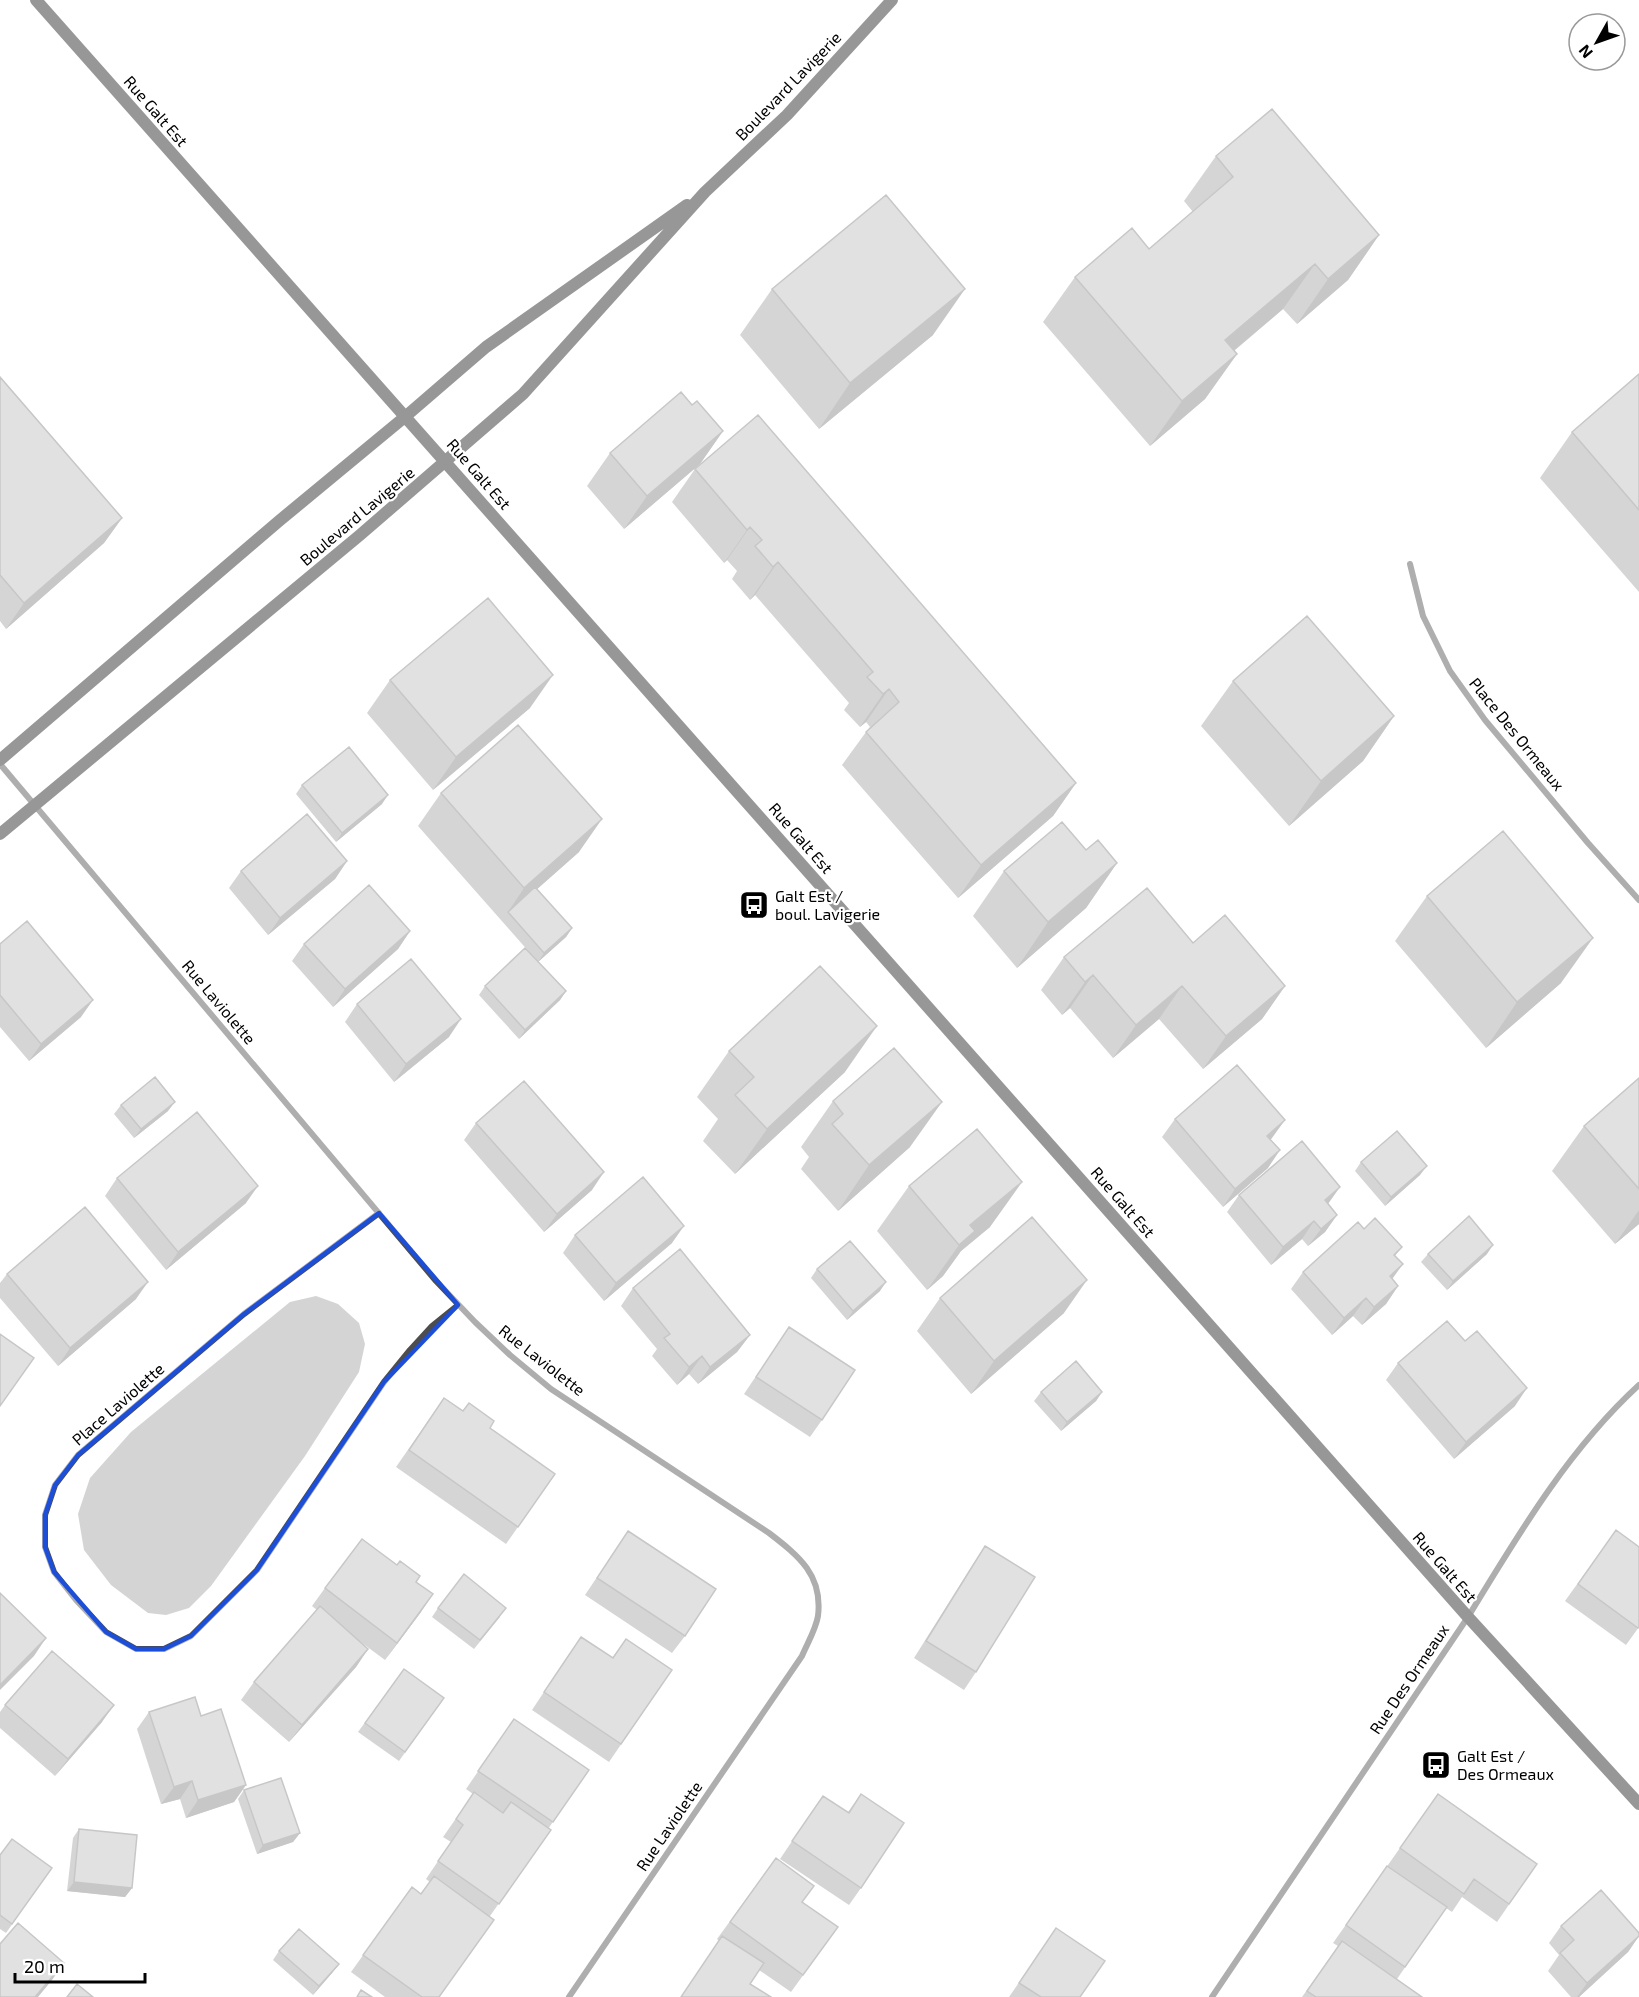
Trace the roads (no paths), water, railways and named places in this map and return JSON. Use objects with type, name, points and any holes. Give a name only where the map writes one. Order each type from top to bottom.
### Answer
[{"type":"main road","name":"Rue Galt Est","points":[[36,0],[1468,1617],[1639,1804]]},
{"type":"main road","name":"Boulevard Lavigerie","points":[[0,834],[447,462],[523,394],[705,192],[787,115],[892,0]]},
{"type":"main road","name":"Boulevard Lavigerie","points":[[0,762],[279,521],[486,347],[705,192]]},
{"type":"street","name":"Place Des Ormeaux","points":[[1410,564],[1423,616],[1450,671],[1485,720],[1639,900]]},
{"type":"street","name":"Rue Laviolette","points":[[0,762],[458,1305],[510,1356],[551,1389],[798,1555],[816,1583],[818,1617],[802,1656],[569,1997]]},
{"type":"street","name":"Place Laviolette","points":[[379,1213],[244,1314],[78,1455],[56,1485],[45,1515],[45,1547],[54,1572],[76,1600],[106,1632],[136,1649],[164,1649],[191,1636],[257,1570],[384,1382],[432,1326],[458,1305]]},
{"type":"street","name":"Rue Des Ormeaux","points":[[1212,1997],[1468,1617],[1506,1555],[1576,1452],[1614,1408],[1639,1385]]},
{"type":"place","name":"Galt Est / boul. Lavigerie","points":[[754,905]]},
{"type":"place","name":"Galt Est / Des Ormeaux","points":[[1436,1765]]}]
